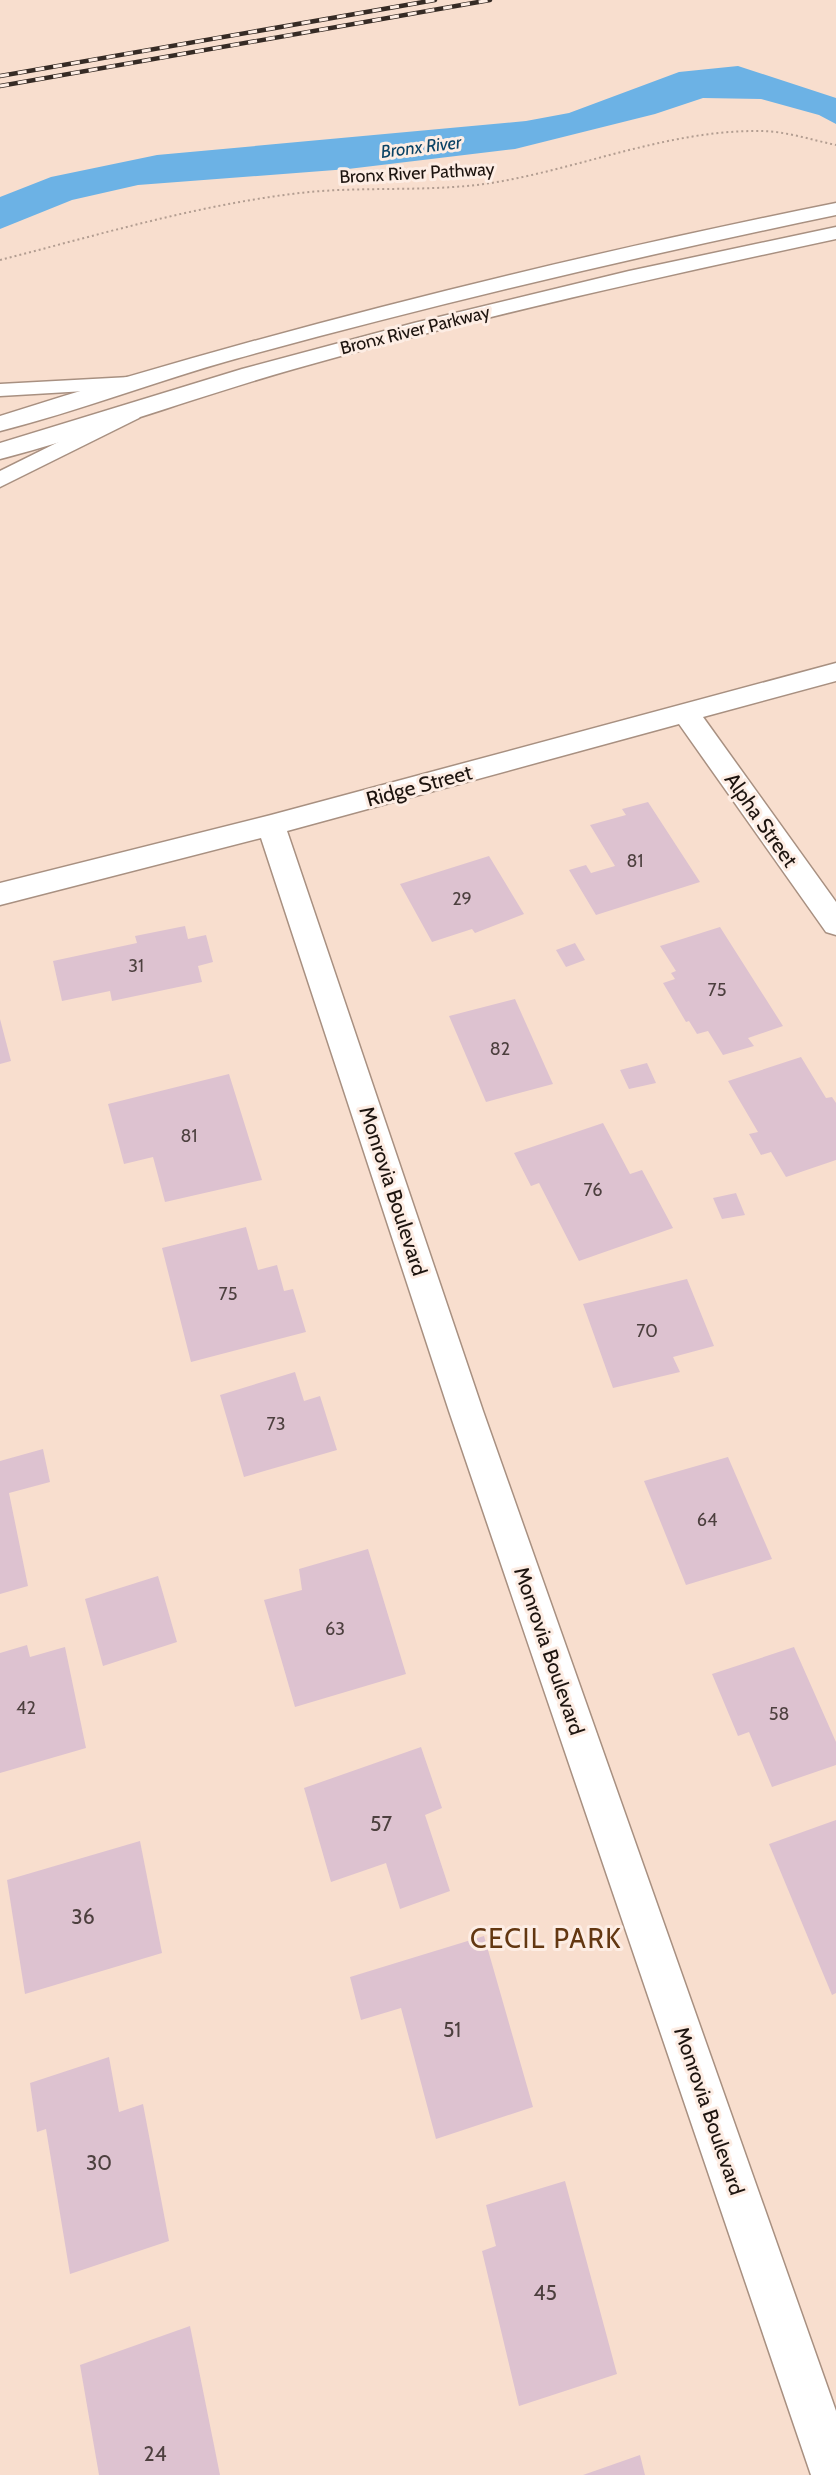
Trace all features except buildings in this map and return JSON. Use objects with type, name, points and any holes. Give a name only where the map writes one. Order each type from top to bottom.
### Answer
[{"type":"main road","name":"Bronx River Parkway","points":[[0,424],[254,346],[625,254],[836,209]]},
{"type":"main road","name":"Bronx River Parkway","points":[[0,451],[287,363],[411,331],[836,233]]},
{"type":"main road","name":"Ridge Street","points":[[0,894],[272,825],[687,715],[836,672]]},
{"type":"main road","name":"Alpha Street","points":[[687,715],[836,924]]},
{"type":"main road","name":"Monrovia Boulevard","points":[[272,825],[466,1411],[835,2475]]},
{"type":"lane","points":[[0,390],[130,383]]},
{"type":"lane","points":[[0,480],[144,406]]},
{"type":"path","name":"Bronx River Pathway","points":[[0,260],[178,214],[267,198],[311,192],[439,188],[503,182],[703,134],[763,131],[836,145]]},
{"type":"water","name":"Bronx River","points":[[738,66],[836,98],[836,124],[819,115],[761,99],[703,98],[655,114],[515,149],[348,169],[138,185],[72,200],[0,229],[0,197],[51,177],[157,155],[526,121],[569,113],[679,72]]},
{"type":"railway","points":[[0,76],[435,0]]},
{"type":"railway","points":[[0,86],[490,0]]},
{"type":"district","name":"CECIL PARK","points":[[546,1939]]}]
